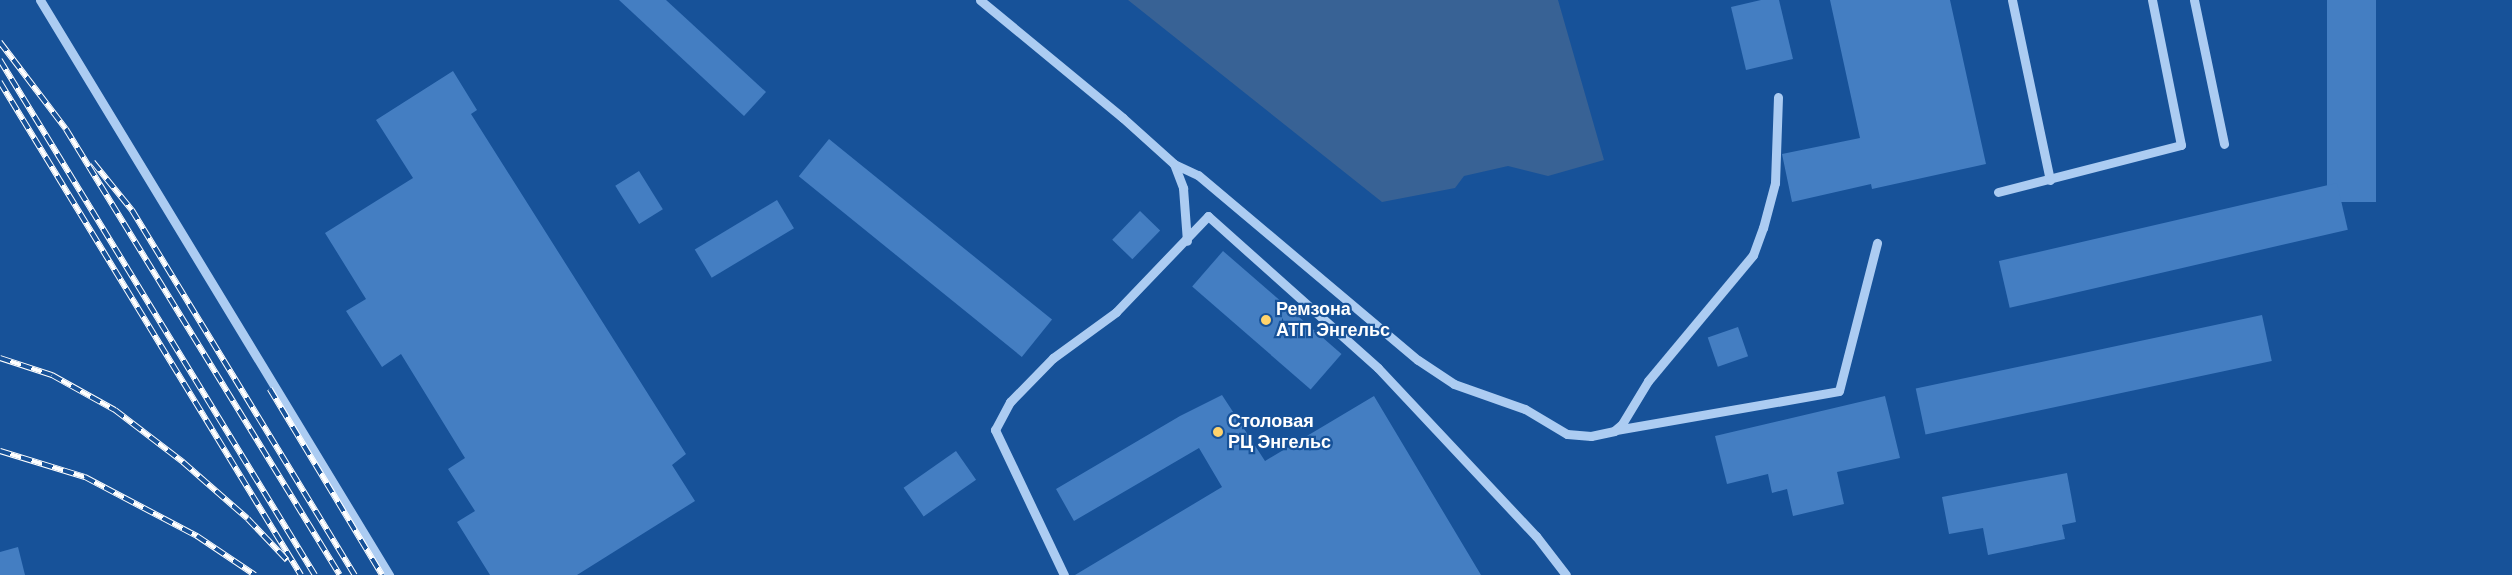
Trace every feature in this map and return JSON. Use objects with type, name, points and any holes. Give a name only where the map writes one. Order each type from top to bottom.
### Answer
[{"type":"lane","points":[[40,0],[389,575]]},
{"type":"lane","points":[[980,0],[1123,118],[1174,164],[1198,175],[1418,360],[1454,384],[1525,409],[1567,434],[1591,436],[1839,391],[1877,243]]},
{"type":"lane","points":[[2012,0],[2050,180]]},
{"type":"lane","points":[[1998,192],[2181,145],[2152,0]]},
{"type":"lane","points":[[2194,0],[2224,144]]},
{"type":"lane","points":[[1614,431],[1622,424],[1648,381],[1753,255],[1764,228],[1775,183],[1778,96]]},
{"type":"lane","points":[[1174,164],[1183,188],[1187,241]]},
{"type":"lane","points":[[1064,575],[1007,461],[995,430],[1010,402],[1052,358],[1116,312],[1187,241],[1208,216],[1378,368],[1536,536],[1566,575]]},
{"type":"water","points":[[1128,0],[1558,0],[1604,160],[1548,176],[1508,166],[1464,176],[1455,188],[1382,202]]},
{"type":"building","points":[[619,0],[666,0],[766,92],[744,116]]},
{"type":"building","points":[[1761,0],[1779,0],[1793,59],[1746,70],[1731,7]]},
{"type":"building","points":[[1830,0],[1950,0],[1986,164],[1872,189],[1871,184],[1792,202],[1782,154],[1860,138]]},
{"type":"building","points":[[2327,0],[2376,0],[2376,202],[2327,202]]},
{"type":"building","points":[[453,71],[477,110],[471,114],[686,454],[672,465],[695,501],[577,575],[490,575],[457,522],[475,511],[448,469],[465,458],[401,354],[382,367],[346,311],[366,299],[325,233],[413,178],[376,120]]},
{"type":"building","points":[[829,139],[1052,320],[1022,357],[799,176]]},
{"type":"building","points":[[639,171],[663,209],[639,224],[615,186]]},
{"type":"building","points":[[2337,183],[2348,230],[2010,308],[1999,261]]},
{"type":"building","points":[[777,200],[794,228],[712,278],[695,249]]},
{"type":"building","points":[[1140,211],[1160,230],[1132,259],[1112,240]]},
{"type":"building","name":"Ремзона АТП Энгельс","points":[[1223,251],[1341,354],[1311,389],[1192,286]]},
{"type":"building","points":[[2262,315],[2272,361],[1926,435],[1916,389]]},
{"type":"building","points":[[1738,327],[1748,356],[1718,367],[1708,337]]},
{"type":"building","points":[[1222,395],[1265,461],[1374,396],[1481,575],[1075,575],[1222,487],[1199,448],[1074,521],[1056,489],[1180,416]]},
{"type":"building","points":[[1885,396],[1900,458],[1837,472],[1844,504],[1793,516],[1787,489],[1772,493],[1768,474],[1727,484],[1715,436]]},
{"type":"building","points":[[956,451],[976,480],[924,516],[904,488]]},
{"type":"building","points":[[2067,473],[2076,522],[2062,525],[2065,539],[1988,555],[1983,528],[1949,534],[1942,497]]},
{"type":"building","points":[[18,547],[25,575],[0,575],[0,552]]},
{"type":"railway","points":[[0,42],[66,129],[340,575]]},
{"type":"railway","points":[[0,60],[315,575]]},
{"type":"railway","points":[[0,82],[301,575]]},
{"type":"railway","points":[[93,162],[132,210],[355,575]]},
{"type":"railway","points":[[0,358],[52,375],[115,410],[183,462],[248,519],[287,560]]},
{"type":"railway","points":[[270,389],[382,575]]},
{"type":"railway","points":[[0,451],[85,477],[197,536],[255,575]]},
{"type":"place","name":"Ремзона АТП Энгельс","points":[[1266,320]]},
{"type":"place","name":"Столовая РЦ Энгельс","points":[[1218,432]]}]
